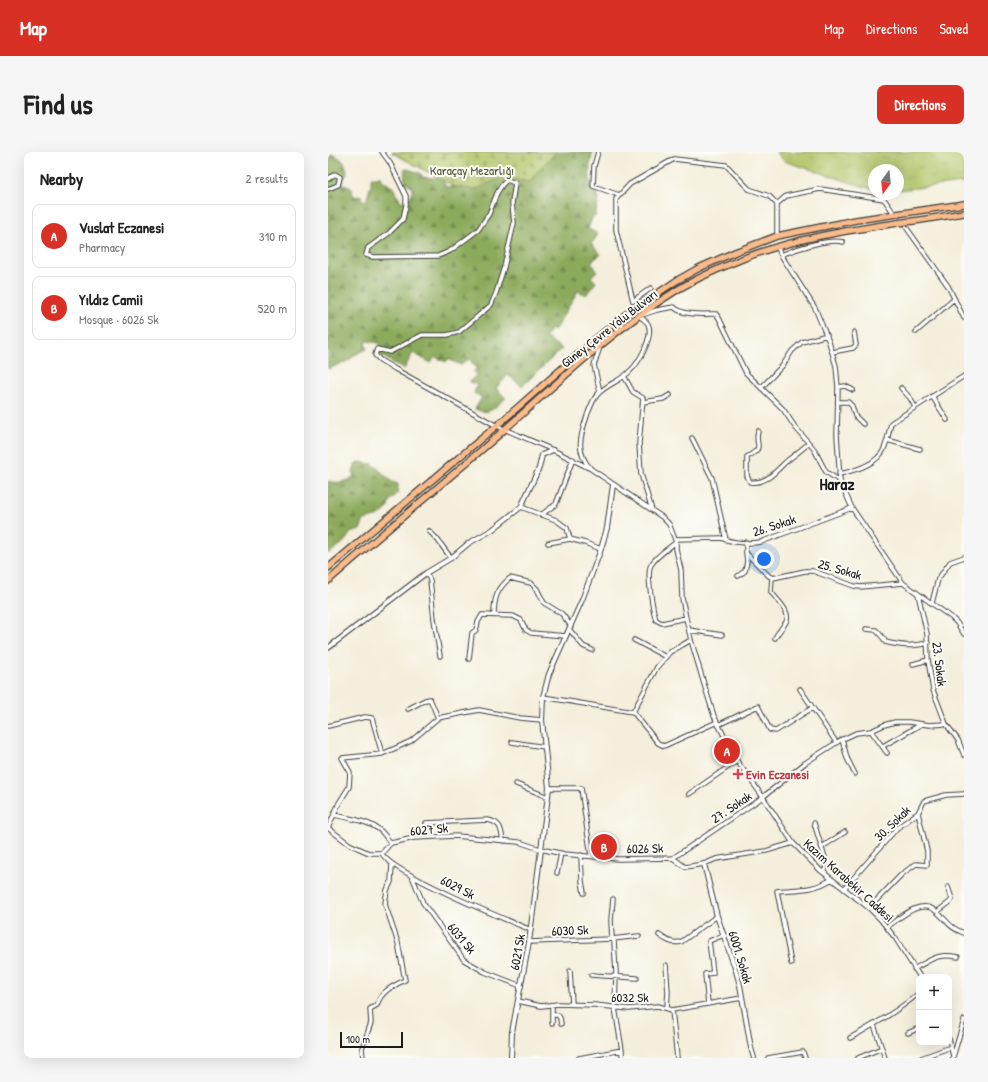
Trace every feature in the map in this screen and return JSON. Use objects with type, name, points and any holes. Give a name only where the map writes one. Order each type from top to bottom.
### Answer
[{"type":"highway","name":"Güney Çevre Yolu Bulvarı","points":[[328,568],[497,426],[598,336],[622,317],[676,281],[699,268],[777,236],[856,220],[964,204]]},
{"type":"highway","name":"Güney Çevre Yolu Bulvarı","points":[[328,581],[600,346],[639,316],[678,290],[743,258],[777,246],[848,230],[964,213]]},
{"type":"street","points":[[382,152],[390,163],[406,196],[406,205],[403,219],[388,233],[368,248],[366,255],[373,257],[438,256],[450,251],[478,230],[489,214],[497,193],[507,180],[515,183],[512,203],[514,223],[504,267],[491,305],[459,332],[447,336],[422,335],[390,352],[377,350],[375,355],[380,360],[395,369],[497,426],[573,459],[591,469]]},
{"type":"street","points":[[598,152],[594,166],[593,186],[619,195]]},
{"type":"street","points":[[651,288],[633,301],[616,230],[616,199],[630,184],[674,159],[726,166],[749,189],[769,196],[776,204],[777,236]]},
{"type":"street","points":[[328,179],[335,174],[340,177],[338,185],[328,189]]},
{"type":"street","points":[[776,204],[786,196],[820,189],[884,199],[893,212]]},
{"type":"street","points":[[906,227],[944,281],[964,317]]},
{"type":"street","points":[[781,255],[817,244],[838,240],[843,242]]},
{"type":"street","points":[[777,246],[781,255],[816,308],[832,352],[836,366],[838,387],[839,474],[840,481],[852,508],[903,583],[954,620],[964,634]]},
{"type":"street","points":[[916,332],[954,299]]},
{"type":"street","points":[[639,316],[657,310],[674,307],[678,311],[716,314],[746,373],[783,409],[814,450],[826,472],[840,481]]},
{"type":"street","name":"Kazım Karabekir Caddesi","points":[[639,316],[649,328],[648,342],[632,369],[600,392],[593,400],[582,430],[580,442],[580,448],[584,460],[591,469],[667,521],[676,540],[676,549],[681,570],[682,598],[691,640],[718,723],[737,761],[764,797],[793,843],[832,879],[869,908],[896,939],[918,974]]},
{"type":"street","points":[[832,352],[848,349],[856,345],[854,332]]},
{"type":"street","points":[[761,388],[783,365],[792,351],[802,342],[827,335]]},
{"type":"street","points":[[600,346],[594,365],[600,392]]},
{"type":"street","points":[[624,376],[633,392],[643,398],[639,443],[641,474],[652,510]]},
{"type":"street","points":[[839,474],[855,471],[877,458],[883,451],[891,423],[964,376]]},
{"type":"street","points":[[838,387],[845,386],[853,390]]},
{"type":"street","points":[[900,388],[910,398],[915,407]]},
{"type":"street","points":[[643,402],[662,399],[670,395]]},
{"type":"street","points":[[932,396],[947,420]]},
{"type":"street","points":[[838,402],[848,402],[852,406],[855,416],[863,424]]},
{"type":"street","points":[[758,431],[757,449],[754,453],[746,457],[747,476],[750,482],[758,483],[769,478],[808,444]]},
{"type":"street","points":[[692,438],[712,478],[726,540]]},
{"type":"street","points":[[887,440],[920,449]]},
{"type":"street","points":[[328,648],[426,573],[452,558],[469,543],[492,530],[521,507],[539,468],[542,455],[553,450]]},
{"type":"street","points":[[542,515],[556,504],[573,459]]},
{"type":"street","name":"6021 Sk","points":[[511,1058],[512,1032],[531,930],[540,849],[549,788],[542,720],[544,697],[549,674],[582,600],[601,549],[613,485]]},
{"type":"street","points":[[521,507],[556,520],[567,528],[570,539]]},
{"type":"street","name":"26. Sokak","points":[[676,540],[721,538],[751,543],[761,542],[852,508]]},
{"type":"street","points":[[429,531],[452,558]]},
{"type":"street","points":[[548,543],[570,539],[601,549]]},
{"type":"street","points":[[676,540],[653,562],[650,566],[649,575],[656,620],[662,622],[686,618]]},
{"type":"street","points":[[738,576],[745,571],[747,561],[746,542]]},
{"type":"street","points":[[746,553],[769,576],[772,577],[771,592],[785,610],[787,617],[786,622],[780,628],[775,638]]},
{"type":"street","points":[[932,603],[938,579],[950,562],[964,557]]},
{"type":"street","name":"25. Sokak","points":[[772,577],[813,571],[860,587],[903,583]]},
{"type":"street","points":[[426,573],[430,580],[440,656]]},
{"type":"street","points":[[494,615],[494,601],[498,590],[510,578],[531,583],[537,589],[544,603],[562,614],[583,646],[592,650]]},
{"type":"street","name":"23. Sokak","points":[[918,594],[928,643],[928,660],[933,690],[946,724],[958,740],[964,755]]},
{"type":"street","points":[[469,659],[472,633],[476,630],[482,615],[513,616],[521,620],[526,630],[531,633],[566,636]]},
{"type":"street","points":[[866,629],[876,630],[885,642],[912,646],[928,643]]},
{"type":"street","points":[[689,630],[722,635]]},
{"type":"street","points":[[634,640],[666,657]]},
{"type":"street","points":[[632,712],[657,667],[670,652],[691,640]]},
{"type":"street","points":[[913,664],[928,660]]},
{"type":"street","points":[[800,690],[836,742]]},
{"type":"street","points":[[544,697],[632,712],[658,743],[664,746],[755,707],[760,706],[770,730],[774,731],[781,729],[812,708]]},
{"type":"street","points":[[408,709],[430,699],[438,718]]},
{"type":"street","points":[[334,815],[351,818],[371,825],[381,831],[391,844],[382,853],[370,853],[350,844],[328,828],[339,803],[349,786],[350,772],[342,758],[382,754],[411,741],[438,718],[479,710],[520,718],[542,720]]},
{"type":"street","points":[[328,726],[365,717],[372,718],[382,754]]},
{"type":"street","name":"27. Sokak","points":[[673,858],[764,797],[805,764],[842,739],[871,731],[895,722],[909,722],[929,725],[946,724]]},
{"type":"street","points":[[883,746],[920,724]]},
{"type":"street","points":[[871,731],[887,753]]},
{"type":"street","points":[[842,739],[847,758],[855,774]]},
{"type":"street","points":[[512,742],[545,747]]},
{"type":"street","points":[[688,794],[737,761]]},
{"type":"street","points":[[516,784],[548,797]]},
{"type":"street","points":[[549,788],[581,788],[592,856]]},
{"type":"street","name":"30. Sokak","points":[[844,888],[897,828],[918,813],[924,801],[946,795],[964,794]]},
{"type":"street","points":[[869,908],[902,874],[916,864],[927,864],[927,851],[918,813]]},
{"type":"street","points":[[426,823],[488,820],[496,822],[502,829],[503,841]]},
{"type":"street","points":[[814,822],[826,861],[825,873]]},
{"type":"street","points":[[822,846],[845,832]]},
{"type":"street","name":"6027 Sk","points":[[391,844],[414,838],[456,836],[519,842],[540,849]]},
{"type":"street","name":"6026 Sk","points":[[540,849],[561,854],[618,859],[673,858],[686,867],[704,864],[716,859],[766,851],[793,843]]},
{"type":"street","name":"6029 Sk","points":[[382,853],[383,856],[392,864],[412,876],[478,909],[531,930]]},
{"type":"street","points":[[556,873],[561,854]]},
{"type":"street","points":[[581,856],[584,893]]},
{"type":"street","points":[[363,1058],[362,1048],[371,1023],[370,1009],[377,1005],[379,999],[388,989],[405,980],[398,943],[385,904],[386,890],[391,882],[392,864]]},
{"type":"street","name":"6001. Sokak","points":[[704,864],[717,916],[735,968],[754,1058]]},
{"type":"street","name":"6031 Sk","points":[[412,876],[423,903],[464,960],[485,972],[521,986]]},
{"type":"street","points":[[791,963],[776,891],[814,888],[823,885],[832,879]]},
{"type":"street","points":[[937,912],[952,899],[948,887]]},
{"type":"street","points":[[613,899],[611,920],[616,977],[615,1008],[622,1058]]},
{"type":"street","points":[[886,927],[915,908],[927,907],[932,908],[937,912],[951,927],[964,933]]},
{"type":"street","points":[[659,935],[669,941],[676,943],[681,942],[717,916]]},
{"type":"street","points":[[708,1004],[705,974],[713,973],[709,941],[724,935]]},
{"type":"street","name":"6030 Sk","points":[[529,942],[613,940],[639,936]]},
{"type":"street","points":[[914,969],[936,957],[944,955],[958,957]]},
{"type":"street","points":[[666,965],[668,992],[667,1008]]},
{"type":"street","points":[[570,971],[572,1004]]},
{"type":"street","points":[[591,975],[637,978]]},
{"type":"street","points":[[850,1038],[874,1025],[916,996]]},
{"type":"street","points":[[677,1058],[672,1010],[742,998]]},
{"type":"street","name":"6032 Sk","points":[[518,1001],[541,1006],[552,1004],[572,1004],[629,1009],[658,1006],[672,1010]]},
{"type":"street","points":[[552,1004],[552,1023]]},
{"type":"street","points":[[552,1015],[558,1016],[561,1024]]},
{"type":"street","points":[[953,1058],[964,1020]]},
{"type":"street","points":[[874,1025],[886,1058]]},
{"type":"street","points":[[908,1033],[916,1029]]},
{"type":"street","points":[[921,1058],[951,1047],[953,1058]]},
{"type":"street","points":[[858,1058],[882,1048]]},
{"type":"street","points":[[578,1058],[622,1050]]},
{"type":"street","points":[[768,1058],[803,1052],[805,1058]]},
{"type":"green space","name":"Karaçay Mezarlığı","points":[[391,152],[556,152],[529,182],[508,179],[490,183],[476,190],[453,186]]},
{"type":"green space","points":[[473,152],[593,152],[590,166],[591,184],[593,189],[597,192],[599,200],[595,217],[593,216],[588,229],[597,233],[597,236],[591,244],[601,254],[591,262],[597,271],[591,277],[596,282],[586,295],[578,291],[554,331],[551,329],[545,337],[562,349],[522,386],[508,375],[496,388],[506,398],[492,410],[485,412],[475,409],[482,397],[474,393],[477,385],[470,382],[476,375],[474,371],[477,368],[469,359],[461,365],[448,359],[446,362],[435,357],[431,363],[413,353],[404,369],[380,355],[381,352],[379,343],[367,341],[365,343],[367,348],[366,350],[354,355],[350,360],[328,369],[328,154],[336,156],[342,160],[346,166],[347,174],[344,178],[343,185],[350,187],[353,190],[352,192],[355,197],[361,195],[362,200],[366,201],[371,185],[371,178],[381,176],[382,180],[395,189],[395,193],[402,202],[412,196],[412,188],[404,179],[405,168],[420,173],[423,177],[442,179],[446,187],[459,186]]},
{"type":"green space","points":[[776,152],[964,152],[964,183],[904,189],[904,164],[868,164],[868,188],[784,161]]},
{"type":"green space","points":[[360,462],[373,464],[392,482],[398,484],[398,493],[389,502],[388,508],[379,516],[364,520],[360,530],[350,533],[344,542],[328,554],[328,481],[342,482],[349,480],[354,476],[353,473],[356,463]]},
{"type":"tunnel","points":[[895,214],[906,227]]},
{"type":"place","name":"Vuslat Eczanesi","points":[[727,751]]},
{"type":"place","name":"Evin Eczanesi","points":[[738,774]]},
{"type":"place","name":"Yıldız Camii","points":[[604,847]]},
{"type":"district","name":"Haraz","points":[[837,484]]}]
